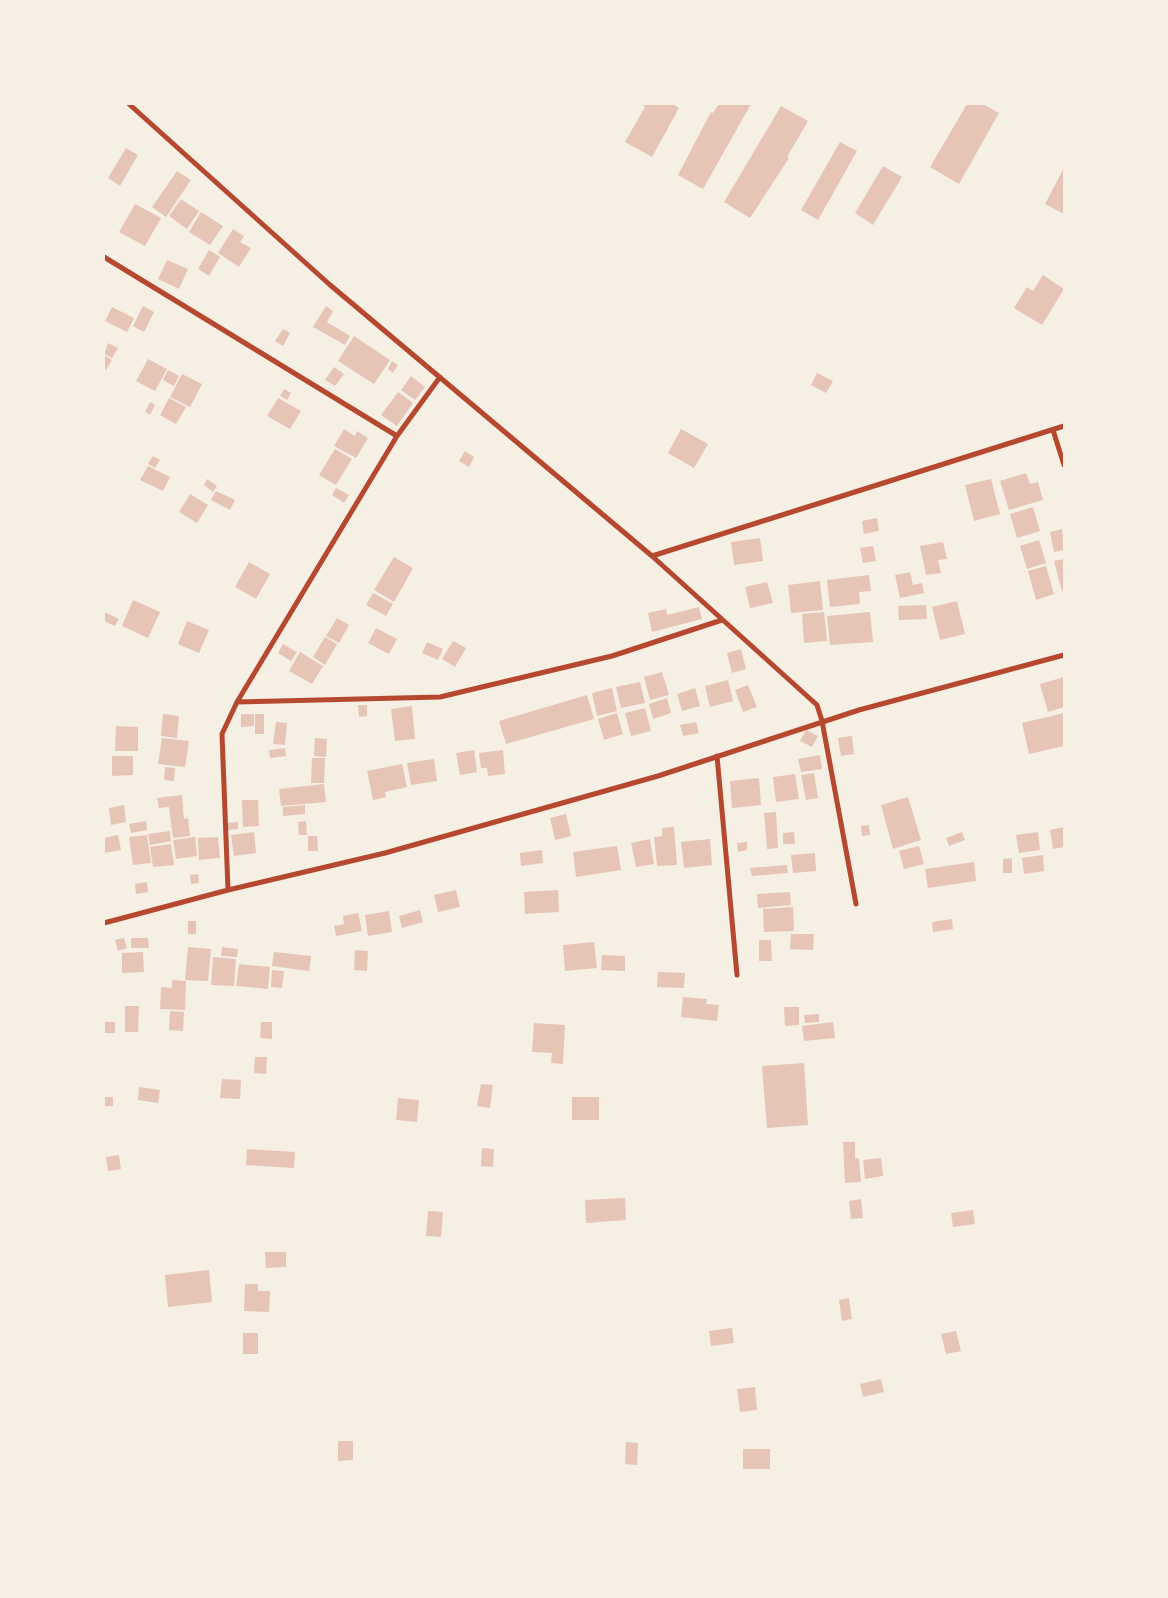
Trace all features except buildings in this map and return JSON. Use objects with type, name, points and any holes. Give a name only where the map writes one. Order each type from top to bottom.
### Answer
[{"type":"street","points":[[129,104],[329,284],[652,556],[817,705],[822,721],[856,904]]},
{"type":"street","points":[[104,258],[397,436]]},
{"type":"street","points":[[228,890],[222,734],[237,702],[397,436],[440,377]]},
{"type":"street","points":[[652,556],[1064,426]]},
{"type":"street","points":[[1053,430],[1064,465]]},
{"type":"street","points":[[237,702],[440,697],[612,656],[722,620]]},
{"type":"street","points":[[104,923],[228,890],[385,853],[658,776],[822,721],[1064,655]]},
{"type":"street","points":[[717,756],[737,975]]}]
